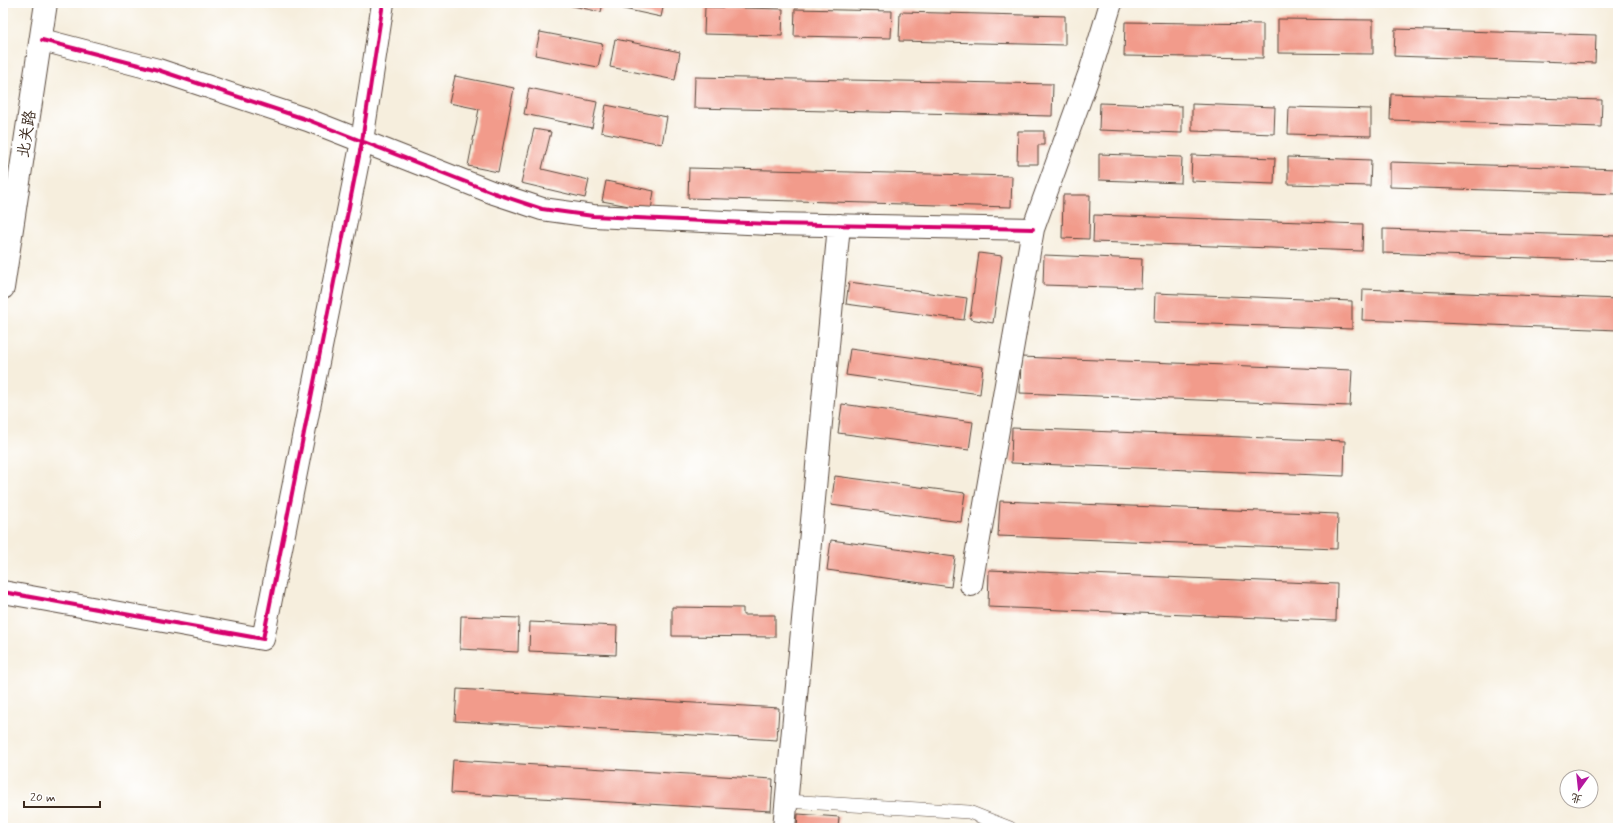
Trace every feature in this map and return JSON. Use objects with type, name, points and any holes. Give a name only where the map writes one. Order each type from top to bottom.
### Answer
[{"type":"street","name":"北关路","points":[[3,288],[42,40],[46,3]]},
{"type":"street","points":[[3,592],[263,639],[362,141],[383,3]]},
{"type":"street","points":[[971,585],[1033,229],[1090,69],[1111,3]]},
{"type":"street","points":[[42,40],[158,70],[308,120],[494,193],[542,209],[593,216],[770,224],[1033,229]]},
{"type":"street","points":[[784,828],[839,225]]},
{"type":"lane","points":[[786,801],[969,812],[1010,828]]},
{"type":"building","points":[[569,3],[603,3],[601,12],[568,5]]},
{"type":"building","points":[[620,3],[664,3],[661,17],[619,8]]},
{"type":"building","points":[[705,7],[783,9],[782,36],[704,34]]},
{"type":"building","points":[[795,9],[892,11],[891,38],[794,36]]},
{"type":"building","points":[[900,12],[1065,16],[1065,45],[899,41]]},
{"type":"building","points":[[1278,19],[1373,20],[1373,54],[1278,53]]},
{"type":"building","points":[[1125,22],[1263,24],[1263,58],[1124,56]]},
{"type":"building","points":[[1395,29],[1596,35],[1595,63],[1394,56]]},
{"type":"building","points":[[540,32],[603,44],[598,67],[535,55]]},
{"type":"building","points":[[615,39],[680,52],[675,80],[610,67]]},
{"type":"building","points":[[455,76],[514,88],[498,172],[468,166],[479,109],[449,103]]},
{"type":"building","points":[[695,77],[1053,84],[1052,116],[694,108]]},
{"type":"building","points":[[529,88],[597,102],[592,128],[524,114]]},
{"type":"building","points":[[1391,94],[1602,100],[1601,127],[1390,120]]},
{"type":"building","points":[[1100,103],[1182,106],[1182,133],[1099,130]]},
{"type":"building","points":[[1192,104],[1275,107],[1274,134],[1192,131]]},
{"type":"building","points":[[606,105],[667,117],[662,144],[601,132]]},
{"type":"building","points":[[1289,107],[1371,109],[1371,136],[1288,134]]},
{"type":"building","points":[[534,129],[551,132],[542,169],[589,180],[585,198],[521,183]]},
{"type":"building","points":[[1018,131],[1044,131],[1044,145],[1038,145],[1038,164],[1017,164]]},
{"type":"building","points":[[1099,154],[1182,157],[1181,183],[1099,180]]},
{"type":"building","points":[[1192,155],[1275,158],[1274,184],[1191,181]]},
{"type":"building","points":[[1288,157],[1371,160],[1370,186],[1288,184]]},
{"type":"building","points":[[1390,162],[1618,169],[1618,194],[1390,187]]},
{"type":"building","points":[[689,168],[1012,176],[1011,207],[688,198]]},
{"type":"building","points":[[606,181],[654,191],[651,210],[602,201]]},
{"type":"building","points":[[1063,195],[1090,195],[1089,239],[1062,238]]},
{"type":"building","points":[[1094,215],[1363,224],[1362,251],[1093,242]]},
{"type":"building","points":[[1383,229],[1618,236],[1618,261],[1383,253]]},
{"type":"building","points":[[979,253],[1002,256],[993,323],[970,319]]},
{"type":"building","points":[[1044,255],[1142,259],[1141,288],[1043,285]]},
{"type":"building","points":[[849,282],[967,298],[964,320],[846,304]]},
{"type":"building","points":[[1363,289],[1618,299],[1618,330],[1362,320]]},
{"type":"building","points":[[1155,293],[1352,301],[1352,329],[1154,322]]},
{"type":"building","points":[[850,349],[983,367],[980,394],[846,375]]},
{"type":"building","points":[[1021,357],[1352,370],[1350,406],[1020,393]]},
{"type":"building","points":[[842,404],[973,422],[969,450],[838,433]]},
{"type":"building","points":[[1012,428],[1345,441],[1344,476],[1011,463]]},
{"type":"building","points":[[835,476],[965,493],[961,522],[831,505]]},
{"type":"building","points":[[1000,501],[1338,514],[1337,549],[998,536]]},
{"type":"building","points":[[831,540],[955,557],[951,587],[827,570]]},
{"type":"building","points":[[989,570],[1337,584],[1336,621],[988,607]]},
{"type":"building","points":[[672,607],[743,608],[743,615],[775,615],[775,637],[672,636]]},
{"type":"building","points":[[461,616],[519,618],[518,652],[460,649]]},
{"type":"building","points":[[530,622],[617,626],[616,655],[529,651]]},
{"type":"building","points":[[457,689],[779,708],[777,740],[455,721]]},
{"type":"building","points":[[453,760],[773,779],[771,811],[451,793]]},
{"type":"building","points":[[798,814],[839,817],[838,828],[797,828]]},
{"type":"cycle path","points":[[3,592],[263,639],[362,141],[383,3]]},
{"type":"cycle path","points":[[42,40],[158,70],[308,120],[494,193],[542,209],[593,216],[770,224],[1033,229]]}]
